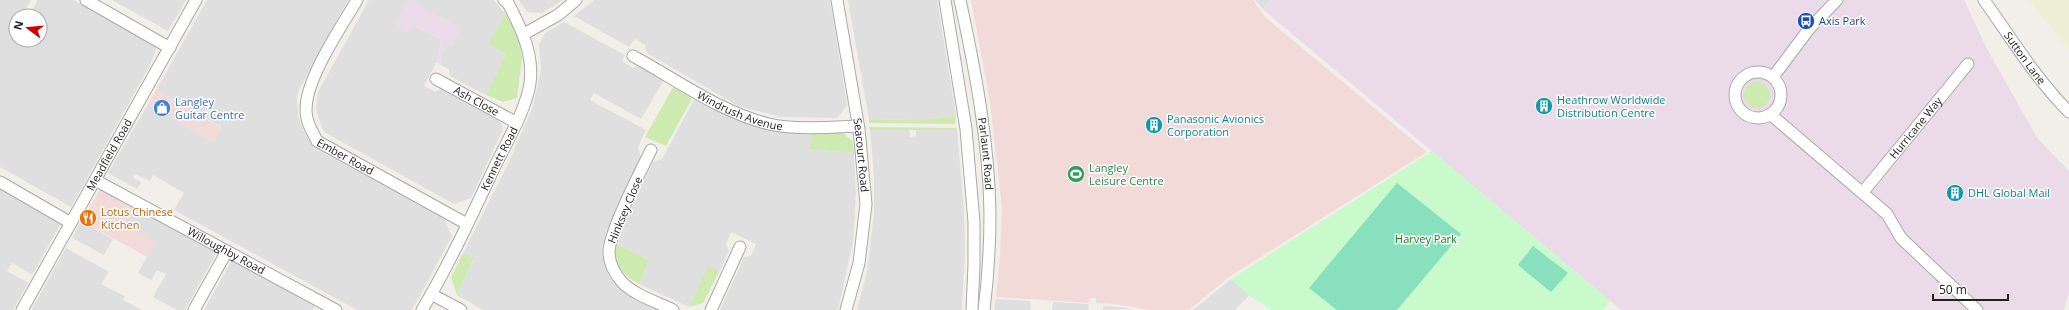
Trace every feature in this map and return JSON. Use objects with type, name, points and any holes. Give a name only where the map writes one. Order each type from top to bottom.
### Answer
[{"type":"street","points":[[86,0],[170,48]]},
{"type":"street","name":"Meadfield Road","points":[[22,310],[196,0]]},
{"type":"street","name":"Ember Road","points":[[357,0],[312,80],[308,92],[306,118],[317,141],[467,224]]},
{"type":"street","name":"Kennett Road","points":[[422,310],[467,224],[517,122],[530,83],[529,55],[524,34],[508,3],[504,0]]},
{"type":"street","points":[[524,34],[558,15],[576,0]]},
{"type":"street","name":"Seacourt Road","points":[[837,0],[858,126],[866,204],[859,263],[846,310]]},
{"type":"street","name":"Parlaunt Road","points":[[945,0],[964,111],[974,222],[972,310]]},
{"type":"street","name":"Parlaunt Road","points":[[960,0],[969,45],[985,150],[990,212],[989,264],[984,310]]},
{"type":"street","points":[[1773,77],[1809,29],[1837,0]]},
{"type":"street","name":"Sutton Lane","points":[[1984,0],[2054,97],[2069,112]]},
{"type":"street","name":"Windrush Avenue","points":[[633,56],[734,113],[771,125],[814,127],[858,126]]},
{"type":"street","name":"Hurricane Way","points":[[1863,192],[1968,64]]},
{"type":"street","points":[[1759,72],[1773,77],[1778,83],[1781,97],[1775,110],[1770,114],[1755,118],[1747,115],[1741,110],[1735,96],[1735,89],[1744,76],[1759,72]]},
{"type":"street","name":"Ash Close","points":[[436,79],[517,122]]},
{"type":"street","points":[[1770,114],[1887,214],[1900,238],[1977,310]]},
{"type":"street","name":"Hinksey Close","points":[[651,150],[613,234],[609,251],[612,267],[622,282],[632,289],[673,310]]},
{"type":"street","name":"Willoughby Road","points":[[95,180],[336,310]]},
{"type":"street","points":[[0,182],[71,223]]},
{"type":"street","points":[[711,310],[740,247]]},
{"type":"street","points":[[194,310],[227,251]]},
{"type":"street","points":[[431,294],[461,310]]},
{"type":"shaded area","points":[[0,0],[31,0],[26,8],[8,8],[8,48],[48,48],[48,8],[34,8],[38,0],[74,0],[157,47],[149,67],[71,207],[0,167]]},
{"type":"shaded area","points":[[112,0],[186,0],[168,31]]},
{"type":"shaded area","points":[[207,0],[348,0],[300,88],[297,96],[298,117],[305,134],[316,149],[444,218],[452,236],[412,310],[357,310],[174,210],[184,193],[153,175],[150,181],[137,175],[133,176],[141,182],[137,189],[108,173],[148,104],[214,142],[221,127],[156,90]]},
{"type":"shaded area","points":[[369,0],[410,0],[396,26],[407,32],[410,26],[414,25],[440,39],[441,42],[437,62],[424,86],[435,92],[443,87],[499,116],[503,129],[471,198],[454,204],[323,130],[316,110],[318,92]]},
{"type":"shaded area","points":[[410,0],[493,0],[506,14],[489,44],[506,54],[486,95],[450,76],[449,69],[440,65],[442,52],[448,46],[452,45],[460,28]]},
{"type":"shaded area","points":[[410,0],[461,28],[452,45],[448,46],[442,52],[440,65],[437,62],[441,43],[440,39],[414,25],[410,26],[407,32],[396,26]]},
{"type":"shaded area","points":[[519,0],[563,0],[542,13],[527,12]]},
{"type":"shaded area","points":[[594,0],[830,0],[847,105],[837,118],[781,117],[738,106],[647,53],[645,45],[635,39],[629,47],[574,16]]},
{"type":"shaded area","points":[[848,0],[937,0],[956,115],[934,119],[869,120]]},
{"type":"shaded area","points":[[971,0],[1253,0],[1265,17],[1427,152],[1229,277],[1189,310],[1150,310],[1115,304],[1096,303],[1096,298],[1090,298],[1089,303],[996,297],[1000,256],[1002,208],[990,101]]},
{"type":"shaded area","points":[[1255,0],[1271,0],[1263,9]]},
{"type":"shaded area","name":"Axis Park","points":[[1271,0],[1964,0],[1987,49],[2038,139],[2069,171],[2069,291],[2064,310],[1621,310],[1272,17],[1263,9]]},
{"type":"shaded area","points":[[564,22],[625,55],[622,61],[633,68],[641,65],[665,78],[641,119],[594,93],[590,100],[646,130],[638,147],[641,157],[606,233],[602,247],[603,257],[609,276],[622,290],[663,310],[483,310],[457,295],[474,259],[463,253],[507,166],[533,106],[541,69],[539,45],[545,33]]},
{"type":"shaded area","points":[[156,90],[221,128],[214,142],[148,104]]},
{"type":"shaded area","points":[[695,98],[742,121],[764,128],[813,131],[810,149],[854,153],[856,194],[853,242],[838,310],[720,310],[744,257],[751,256],[756,244],[731,232],[726,244],[729,251],[719,272],[708,267],[689,307],[639,284],[649,260],[615,244],[616,240],[653,162],[662,159]]},
{"type":"shaded area","points":[[870,130],[909,130],[910,137],[916,136],[916,130],[957,130],[964,210],[965,250],[962,310],[857,310],[867,272],[874,213],[874,176]]},
{"type":"shaded area","points":[[0,188],[61,223],[32,275],[12,263],[7,271],[28,283],[13,310],[0,310]]},
{"type":"shaded area","points":[[101,188],[135,206],[125,225],[156,242],[147,257],[82,221]]},
{"type":"shaded area","points":[[135,206],[217,252],[185,310],[177,310],[153,297],[166,274],[157,270],[151,280],[138,273],[155,242],[124,225]]},
{"type":"shaded area","points":[[81,221],[113,239],[104,255],[72,238]]},
{"type":"shaded area","points":[[66,248],[109,272],[101,284],[125,296],[123,300],[142,310],[31,310]]},
{"type":"shaded area","points":[[232,260],[315,306],[313,310],[204,310]]},
{"type":"shaded area","points":[[1231,279],[1249,295],[1235,310],[1193,310]]},
{"type":"shaded area","points":[[996,299],[1030,301],[1031,310],[994,310]]},
{"type":"shaded area","points":[[1053,302],[1089,304],[1088,310],[1052,310]]},
{"type":"shaded area","points":[[1103,306],[1121,307],[1133,309],[1103,310]]},
{"type":"green space","points":[[2029,0],[2069,0],[2069,50]]},
{"type":"green space","points":[[506,14],[519,39],[522,58],[517,98],[503,102],[486,95],[506,54],[488,44]]},
{"type":"green space","points":[[1757,82],[1766,86],[1770,95],[1766,104],[1757,108],[1748,104],[1744,95],[1748,86]]},
{"type":"green space","points":[[675,84],[695,93],[666,146],[645,137]]},
{"type":"green space","points":[[956,115],[955,124],[869,123],[869,120],[934,119]]},
{"type":"green space","points":[[869,127],[956,128],[957,130],[870,130]]},
{"type":"green space","points":[[813,131],[841,131],[853,142],[854,153],[809,149]]},
{"type":"green space","name":"Harvey Park","points":[[1432,151],[1610,301],[1603,310],[1271,310],[1249,295],[1231,279]]},
{"type":"green space","points":[[1397,183],[1461,234],[1397,310],[1337,310],[1309,288]]},
{"type":"green space","points":[[615,244],[649,260],[639,284],[628,277],[617,264],[615,258]]},
{"type":"green space","points":[[1533,246],[1568,273],[1551,292],[1518,265]]},
{"type":"green space","points":[[463,253],[474,258],[457,295],[451,277]]},
{"type":"green space","points":[[708,266],[719,272],[703,303],[689,307]]},
{"type":"place","name":"Axis Park","points":[[1806,21]]},
{"type":"place","name":"Heathrow Worldwide Distribution Centre","points":[[1544,106]]},
{"type":"place","name":"Langley Guitar Centre","points":[[162,108]]},
{"type":"place","name":"Panasonic Avionics Corporation","points":[[1154,125]]},
{"type":"place","name":"Langley Leisure Centre","points":[[1076,174]]},
{"type":"place","name":"DHL Global Mail","points":[[1955,193]]},
{"type":"place","name":"Lotus Chinese Kitchen","points":[[88,218]]}]
